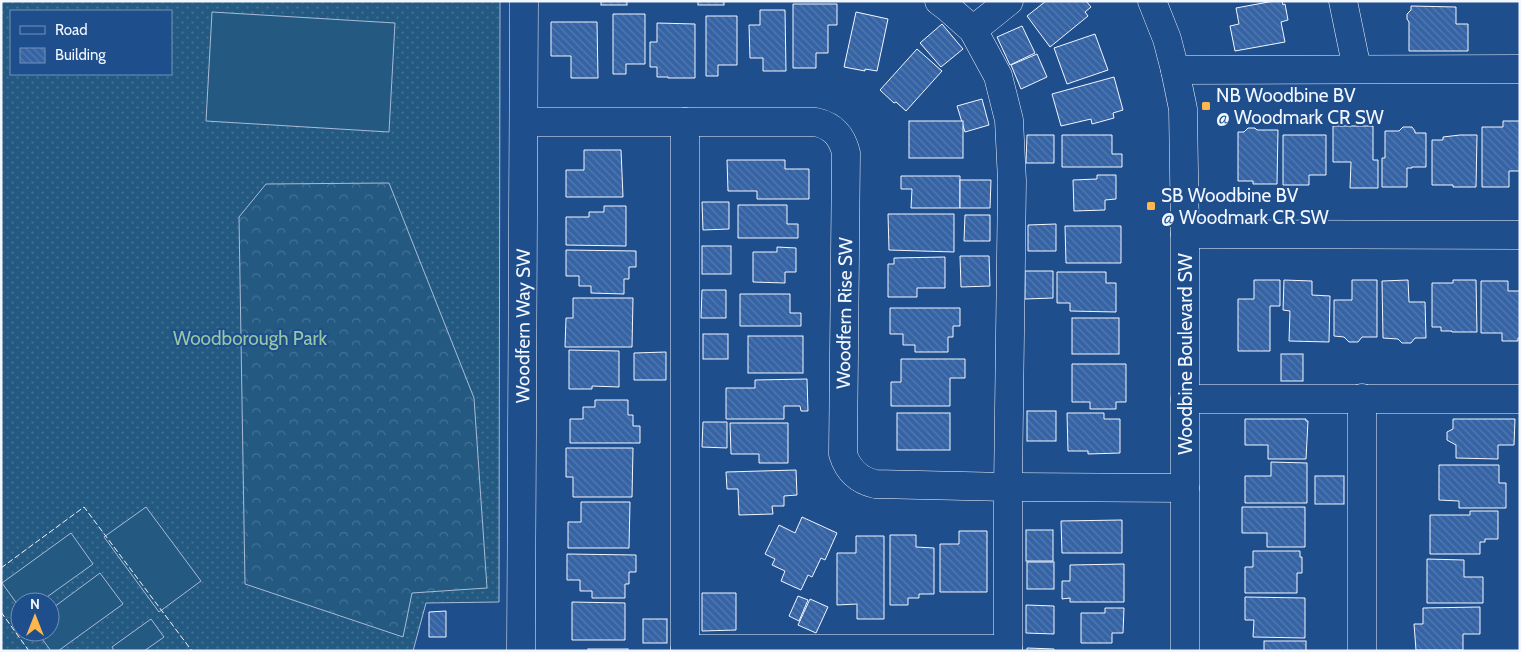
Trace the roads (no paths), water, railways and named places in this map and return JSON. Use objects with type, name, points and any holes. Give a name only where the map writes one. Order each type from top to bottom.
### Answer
[{"type":"street","name":"Woodfern Way SW","points":[[521,651],[524,1]]},
{"type":"street","points":[[685,122],[685,650],[1008,650],[1012,191],[1009,120],[998,76],[973,30],[939,1]]},
{"type":"street","points":[[973,30],[1009,1]]},
{"type":"street","name":"Woodbine Boulevard SW","points":[[1152,1],[1166,38],[1175,70],[1182,109],[1185,234],[1185,651]]},
{"type":"street","points":[[1343,1],[1357,69]]},
{"type":"street","points":[[1175,70],[1520,69]]},
{"type":"street","name":"Woodfern Rise SW","points":[[524,122],[816,122],[830,127],[838,134],[844,143],[846,153],[843,454],[845,462],[850,469],[866,482],[875,484],[1008,487],[1185,488]]},
{"type":"street","points":[[1185,234],[1520,235]]},
{"type":"street","points":[[1362,398],[1362,651]]},
{"type":"street","points":[[1185,399],[1520,399]]},
{"type":"place","name":"NB Woodbine BV @ Woodmark CR SW","points":[[1206,106]]},
{"type":"place","name":"SB Woodbine BV @ Woodmark CR SW","points":[[1151,206]]},
{"type":"park label","name":"Woodborough Park","points":[[250,338]]}]
